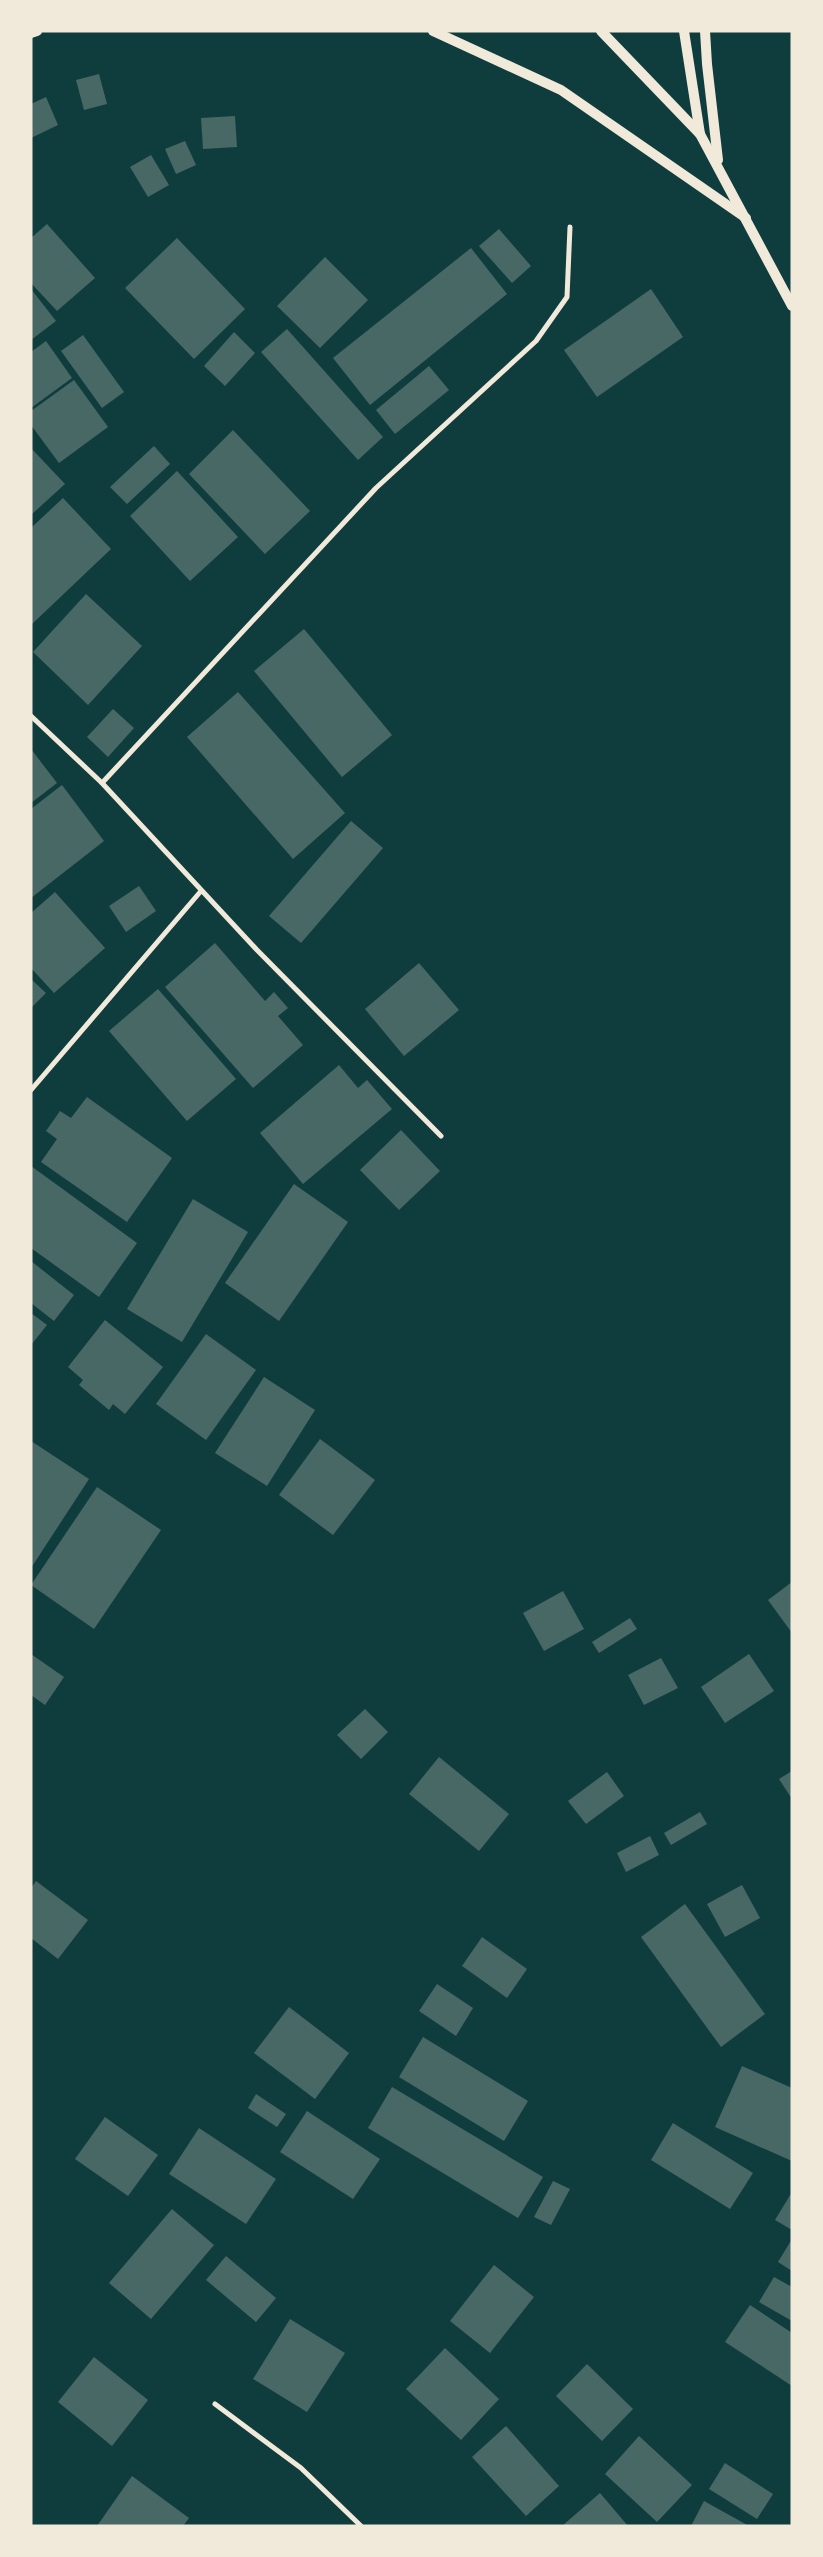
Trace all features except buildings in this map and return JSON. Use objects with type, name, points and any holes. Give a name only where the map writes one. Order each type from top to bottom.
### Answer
[{"type":"main road","points":[[31,33],[37,31]]},
{"type":"main road","points":[[433,31],[562,90],[746,218]]},
{"type":"main road","points":[[601,31],[700,134],[719,166],[792,306]]},
{"type":"main road","points":[[684,31],[700,134]]},
{"type":"main road","points":[[705,31],[719,166]]},
{"type":"street","points":[[102,783],[376,488],[536,341],[567,297],[570,227]]},
{"type":"street","points":[[31,716],[102,783],[200,891],[441,1136]]},
{"type":"street","points":[[31,1090],[200,891]]},
{"type":"street","points":[[215,2404],[301,2468],[362,2526]]}]
